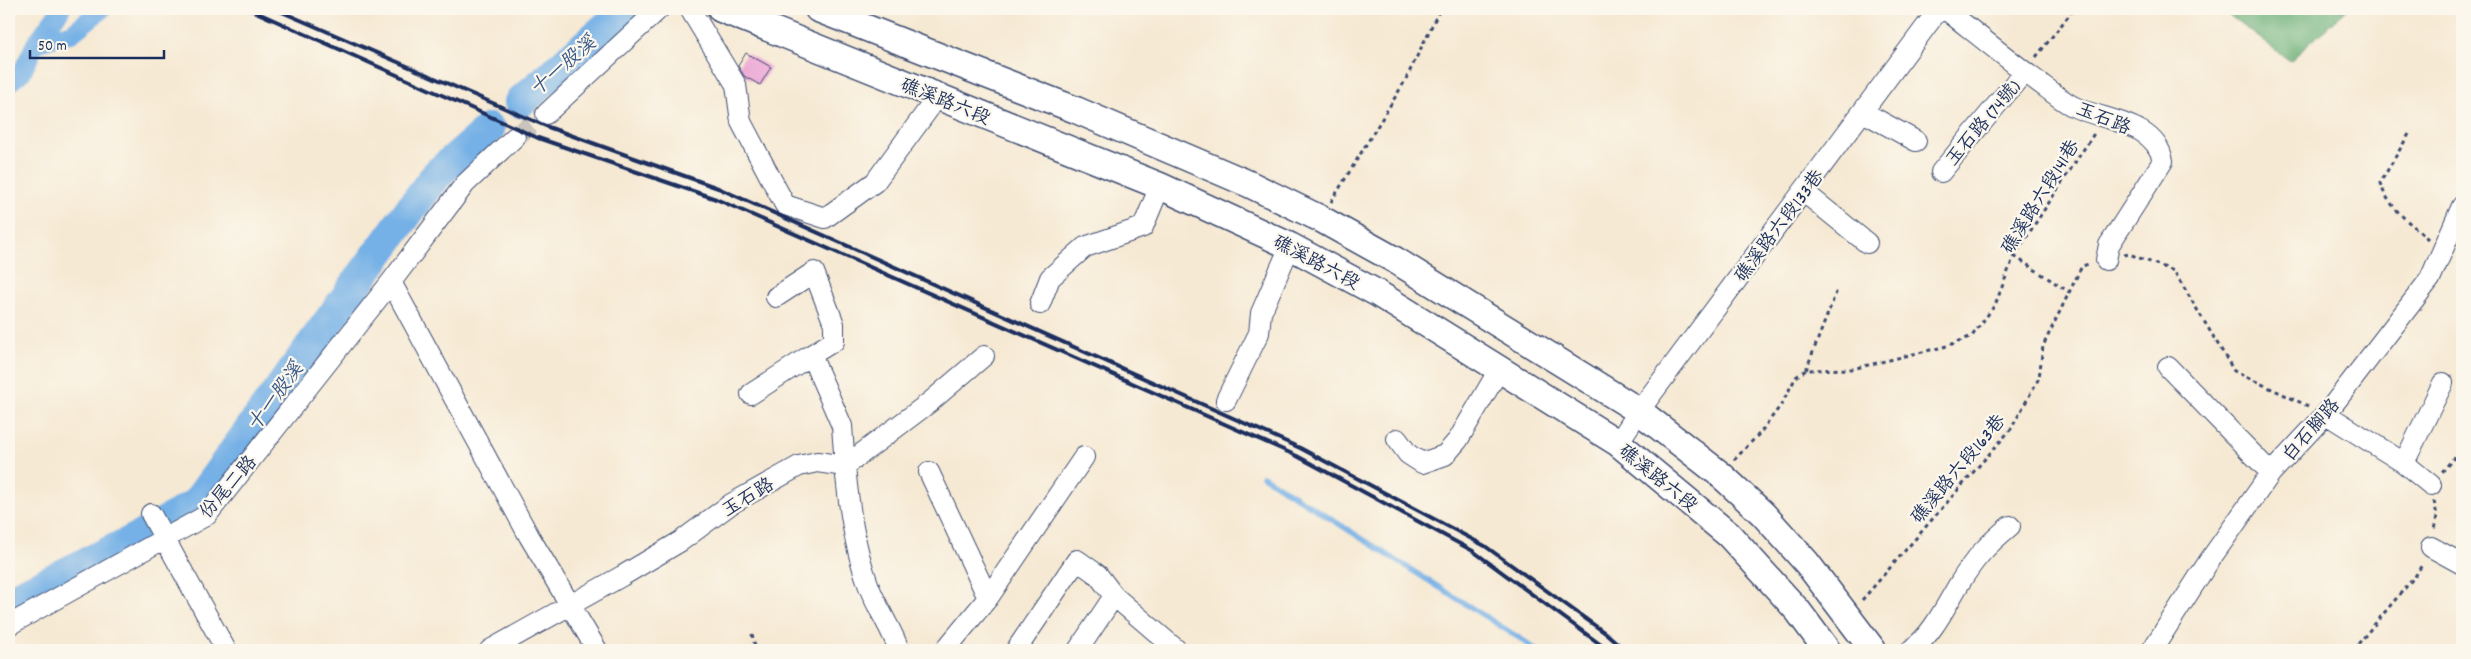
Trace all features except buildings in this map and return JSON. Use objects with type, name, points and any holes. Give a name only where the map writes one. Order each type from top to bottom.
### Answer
[{"type":"main road","name":"礁溪路六段","points":[[721,9],[1160,186],[1290,246],[1377,293],[1618,443],[1730,535],[1798,611],[1827,650]]},
{"type":"main road","name":"礁溪路六段","points":[[818,9],[1076,110],[1249,184],[1320,219],[1395,260],[1639,411],[1722,475],[1769,521],[1848,615],[1873,650]]},
{"type":"street","points":[[546,114],[659,9]]},
{"type":"street","points":[[690,9],[736,85],[741,122],[786,205],[825,218],[875,182],[938,96]]},
{"type":"street","name":"礁溪路六段133巷","points":[[1618,443],[1639,411],[1940,9]]},
{"type":"street","name":"玉石路","points":[[1945,9],[2024,72],[2075,108],[2105,117],[2150,136],[2160,148],[2163,161],[2109,245],[2106,260]]},
{"type":"street","name":"玉石路 (74號)","points":[[1941,172],[2024,72]]},
{"type":"street","points":[[1863,112],[1916,141]]},
{"type":"street","name":"份尾二路","points":[[9,625],[207,515],[391,282],[465,184],[515,137]]},
{"type":"street","points":[[1040,304],[1050,278],[1084,246],[1143,227],[1160,186]]},
{"type":"street","points":[[1804,192],[1867,243]]},
{"type":"street","name":"白石腳路","points":[[2152,650],[2209,561],[2272,473],[2326,414],[2430,279],[2462,206]]},
{"type":"street","points":[[1226,400],[1259,333],[1261,313],[1290,246]]},
{"type":"street","points":[[751,394],[834,340],[834,324],[814,272],[776,297]]},
{"type":"street","points":[[391,282],[529,536],[597,650]]},
{"type":"street","points":[[811,355],[842,426],[845,466],[857,552],[869,586],[899,650]]},
{"type":"street","points":[[845,466],[930,402],[984,356]]},
{"type":"street","points":[[2168,367],[2272,473]]},
{"type":"street","points":[[1397,439],[1408,454],[1422,463],[1445,455],[1458,440],[1500,368]]},
{"type":"street","points":[[2404,463],[2443,383]]},
{"type":"street","points":[[2326,414],[2404,463],[2430,485]]},
{"type":"street","points":[[945,650],[988,598],[1084,457]]},
{"type":"street","name":"玉石路","points":[[490,650],[681,541],[732,504],[799,466],[818,462],[845,466]]},
{"type":"street","points":[[929,472],[988,598]]},
{"type":"street","points":[[151,514],[226,650]]},
{"type":"street","points":[[1911,650],[1918,645],[1940,616],[1959,583],[1986,546],[2010,526]]},
{"type":"street","points":[[2431,547],[2462,564]]},
{"type":"street","points":[[1016,650],[1077,560],[1098,575],[1114,596],[1177,650]]},
{"type":"street","points":[[1078,650],[1114,596]]},
{"type":"path","points":[[1320,219],[1405,81],[1440,9]]},
{"type":"path","points":[[2024,72],[2074,9]]},
{"type":"path","name":"礁溪路六段141巷","points":[[1806,370],[1852,369],[1947,346],[1972,336],[1995,305],[2014,256],[2105,117]]},
{"type":"path","points":[[2409,134],[2380,183],[2383,193],[2395,209],[2442,250]]},
{"type":"path","points":[[2106,260],[2129,254],[2174,271],[2234,371],[2326,414]]},
{"type":"path","points":[[2014,256],[2069,292]]},
{"type":"path","name":"礁溪路六段163巷","points":[[1848,615],[2011,430],[2039,378],[2043,346],[2082,266],[2106,260]]},
{"type":"path","points":[[1722,475],[1760,433],[1781,405],[1796,377],[1806,370],[1838,290]]},
{"type":"path","points":[[2352,650],[2416,575],[2431,547],[2437,516],[2430,485],[2462,448]]},
{"type":"path","points":[[752,634],[756,650]]},
{"type":"green space","points":[[2221,9],[2348,9],[2290,61]]},
{"type":"waterway","points":[[36,43],[61,9]]},
{"type":"waterway","points":[[9,83],[22,72],[36,43],[72,33],[102,9]]},
{"type":"waterway","name":"十一股溪","points":[[520,102],[627,9]]},
{"type":"waterway","name":"十一股溪","points":[[9,601],[136,539],[196,504],[438,173],[489,129]]},
{"type":"waterway","points":[[1263,476],[1536,650]]},
{"type":"tunnel","points":[[515,137],[546,114]]},
{"type":"railway","points":[[249,9],[538,138],[716,199],[1297,456],[1473,551],[1608,650]]},
{"type":"railway","points":[[275,9],[548,127],[718,188],[1300,448],[1485,546],[1608,635],[1625,650]]}]
